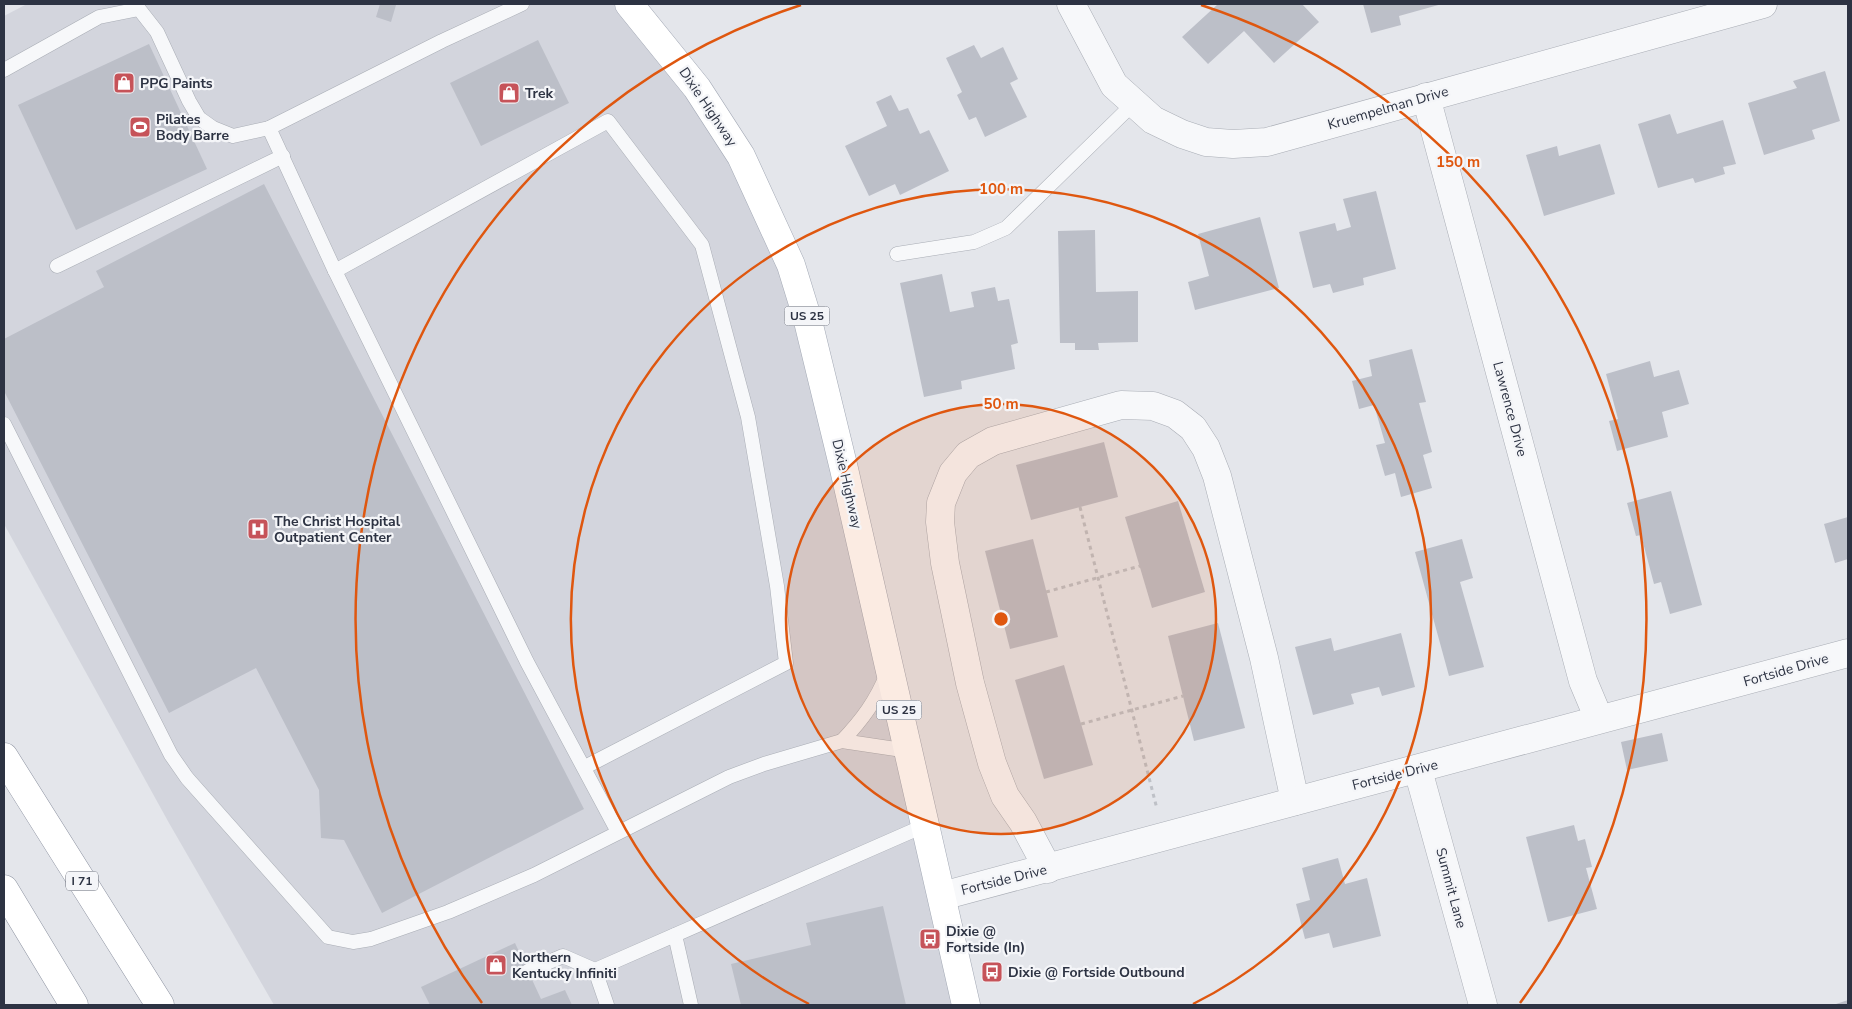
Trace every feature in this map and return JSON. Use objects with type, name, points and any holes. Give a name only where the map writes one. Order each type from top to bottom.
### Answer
[{"type":"main road","name":"Dixie Highway","points":[[629,4],[697,88],[741,156],[791,265],[810,327],[890,668],[966,1005]]},
{"type":"main road","name":"I 71","points":[[4,757],[160,1005]]},
{"type":"main road","points":[[4,889],[74,1005]]},
{"type":"street","name":"Kruempelman Drive","points":[[1072,4],[1114,85],[1153,120],[1182,134],[1206,142],[1233,144],[1266,142],[1763,4]]},
{"type":"street","name":"Lawrence Drive","points":[[1426,97],[1583,681],[1599,719]]},
{"type":"street","points":[[1048,869],[1023,822],[1005,796],[992,763],[970,683],[945,563],[940,522],[941,503],[953,473],[968,455],[993,441],[1121,405],[1154,406],[1175,414],[1193,428],[1206,448],[1217,476],[1264,658],[1295,801]]},
{"type":"street","name":"Fortside Drive","points":[[942,896],[1295,801],[1418,770],[1599,719],[1711,692],[1848,653]]},
{"type":"street","name":"Summit Lane","points":[[1418,770],[1483,1005]]},
{"type":"lane","points":[[4,70],[99,17],[139,9],[158,32],[189,101],[200,118],[213,128],[233,136],[269,128],[442,41],[522,4]]},
{"type":"lane","points":[[897,254],[974,242],[1006,228],[1134,102]]},
{"type":"lane","points":[[335,271],[608,121],[702,245],[748,416],[777,586],[786,663],[585,767]]},
{"type":"lane","points":[[269,128],[335,271],[527,662],[585,767],[618,832]]},
{"type":"lane","points":[[57,266],[282,156]]},
{"type":"lane","points":[[4,424],[171,755],[187,778],[328,936],[354,942],[370,939],[448,912],[534,875],[729,776],[842,741],[909,751]]},
{"type":"lane","points":[[842,741],[864,719],[878,696],[890,668]]},
{"type":"lane","points":[[528,971],[563,956],[595,970],[926,825]]},
{"type":"lane","points":[[675,935],[691,1005]]},
{"type":"lane","points":[[595,970],[607,1005]]},
{"type":"path","points":[[1080,507],[1134,711],[1164,837]]},
{"type":"path","points":[[1046,592],[1140,566]]},
{"type":"path","points":[[1081,724],[1183,696]]},
{"type":"shaded area","points":[[27,4],[629,4],[697,88],[791,265],[966,1005],[274,1005],[169,823],[4,524],[4,16]]},
{"type":"building","points":[[380,4],[399,4],[396,5],[391,22],[376,17]]},
{"type":"building","points":[[1218,4],[1302,4],[1319,22],[1274,63],[1244,31],[1208,64],[1182,37]]},
{"type":"building","points":[[1363,4],[1442,4],[1399,16],[1401,25],[1371,33]]},
{"type":"building","name":"Trek","points":[[538,40],[569,103],[481,146],[450,83]]},
{"type":"building","points":[[149,44],[207,169],[76,230],[18,105]]},
{"type":"building","points":[[974,45],[981,58],[1003,47],[1018,79],[1010,83],[1027,117],[985,137],[976,117],[969,120],[957,95],[962,92],[946,58]]},
{"type":"building","points":[[1825,71],[1840,121],[1812,130],[1815,139],[1764,155],[1748,103],[1797,88],[1793,81]]},
{"type":"building","points":[[891,95],[899,111],[908,108],[920,134],[929,130],[949,171],[900,195],[895,184],[869,196],[845,146],[887,126],[876,102]]},
{"type":"building","points":[[1670,114],[1677,134],[1723,120],[1736,164],[1723,167],[1725,174],[1695,183],[1693,178],[1658,188],[1638,124]]},
{"type":"building","points":[[1600,144],[1615,194],[1544,216],[1526,155],[1557,146],[1559,156]]},
{"type":"building","name":"The Christ Hospital Outpatient Center","points":[[264,184],[584,809],[382,913],[344,840],[321,838],[319,790],[256,668],[169,713],[4,391],[4,339],[104,287],[96,271]]},
{"type":"building","points":[[1376,191],[1396,269],[1363,278],[1364,285],[1333,293],[1330,284],[1313,288],[1299,232],[1335,223],[1337,231],[1351,227],[1343,199]]},
{"type":"building","points":[[1260,217],[1279,288],[1195,310],[1188,282],[1209,276],[1198,234]]},
{"type":"building","points":[[1095,230],[1096,292],[1138,291],[1138,342],[1098,343],[1099,350],[1075,350],[1075,343],[1060,343],[1058,231]]},
{"type":"building","points":[[942,274],[950,312],[974,307],[971,292],[995,287],[998,301],[1009,299],[1018,343],[1011,345],[1015,369],[961,381],[962,389],[924,397],[900,283]]},
{"type":"building","points":[[1412,349],[1426,402],[1419,403],[1432,452],[1423,455],[1432,488],[1401,497],[1395,473],[1385,476],[1376,445],[1385,443],[1374,405],[1359,409],[1352,381],[1372,376],[1369,360]]},
{"type":"building","points":[[1650,361],[1654,377],[1679,370],[1689,404],[1662,412],[1668,437],[1617,451],[1609,421],[1618,419],[1606,374]]},
{"type":"building","points":[[1104,442],[1118,497],[1031,520],[1016,465]]},
{"type":"building","points":[[1671,491],[1702,605],[1670,614],[1661,582],[1654,584],[1641,535],[1636,536],[1627,503]]},
{"type":"building","points":[[1178,501],[1205,592],[1152,608],[1125,517]]},
{"type":"building","points":[[1848,517],[1848,559],[1835,563],[1824,524]]},
{"type":"building","points":[[1033,539],[1058,637],[1010,649],[985,551]]},
{"type":"building","points":[[1462,539],[1473,578],[1460,582],[1484,667],[1449,676],[1415,552]]},
{"type":"building","points":[[1218,623],[1245,728],[1194,741],[1168,636]]},
{"type":"building","points":[[1401,633],[1415,687],[1382,696],[1379,687],[1351,694],[1354,704],[1313,715],[1295,647],[1331,638],[1334,651]]},
{"type":"building","points":[[1064,665],[1093,765],[1044,779],[1015,680]]},
{"type":"building","points":[[1662,733],[1668,761],[1627,770],[1621,742]]},
{"type":"building","points":[[1574,825],[1578,841],[1585,839],[1592,867],[1586,868],[1597,909],[1548,922],[1526,837]]},
{"type":"building","points":[[1338,858],[1345,884],[1367,878],[1381,936],[1333,948],[1329,933],[1305,939],[1296,904],[1310,900],[1302,868]]},
{"type":"building","points":[[883,906],[906,1005],[741,1005],[731,964],[811,945],[806,923]]},
{"type":"building","name":"Northern Kentucky Infiniti","points":[[515,943],[541,999],[565,990],[572,1005],[430,1005],[421,987]]},
{"type":"building","points":[[1848,1000],[1848,1005],[1833,1005]]},
{"type":"place","name":"PPG Paints","points":[[124,83]]},
{"type":"place","name":"Trek","points":[[509,93]]},
{"type":"place","name":"Pilates Body Barre","points":[[140,127]]},
{"type":"place","name":"The Christ Hospital Outpatient Center","points":[[258,529]]},
{"type":"place","name":"Dixie @ Fortside (In)","points":[[930,939]]},
{"type":"place","name":"Northern Kentucky Infiniti","points":[[496,965]]},
{"type":"place","name":"Dixie @ Fortside Outbound","points":[[992,972]]}]
